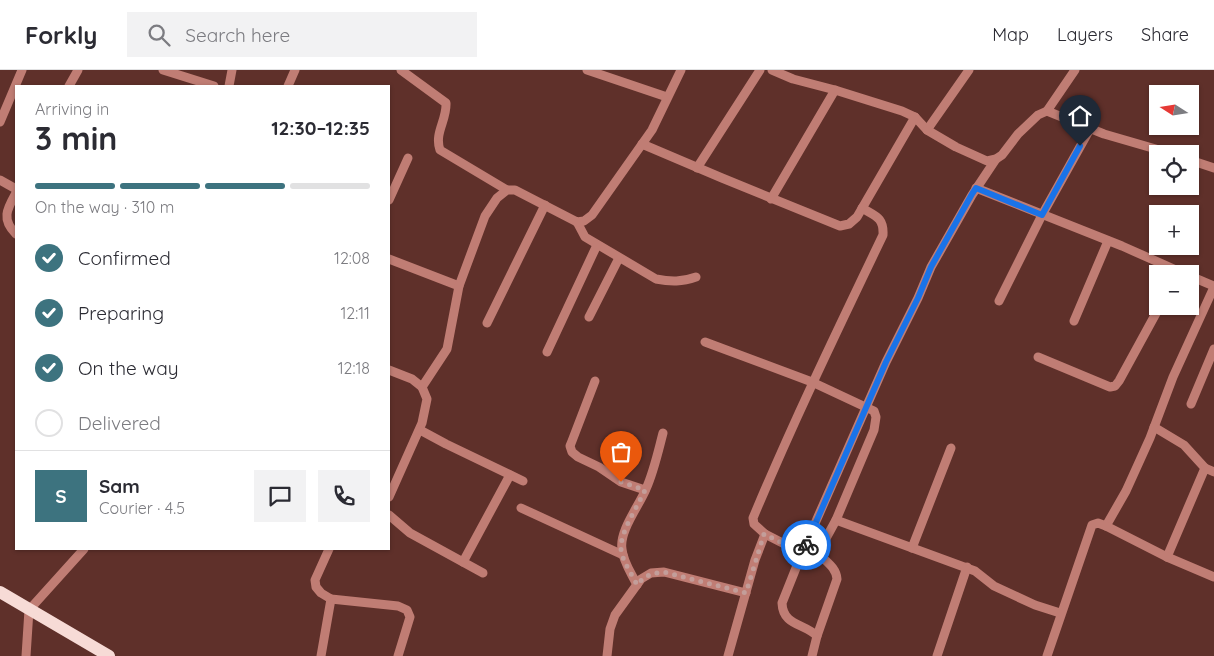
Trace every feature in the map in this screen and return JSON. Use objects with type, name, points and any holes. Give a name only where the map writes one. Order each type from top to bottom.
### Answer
[{"type":"main road","points":[[0,592],[109,656]]},
{"type":"street","points":[[16,85],[22,70]]},
{"type":"street","points":[[70,85],[78,70]]},
{"type":"street","points":[[163,70],[211,85]]},
{"type":"street","points":[[230,85],[232,70]]},
{"type":"street","points":[[288,85],[294,70]]},
{"type":"street","points":[[401,70],[446,104],[437,142],[440,150],[507,190],[516,190],[577,222],[584,236],[597,246],[656,279],[682,282],[696,277]]},
{"type":"street","points":[[587,70],[667,97]]},
{"type":"street","points":[[577,222],[584,221],[592,215],[642,144],[657,122],[681,70]]},
{"type":"street","points":[[697,168],[760,70]]},
{"type":"street","points":[[772,70],[793,79],[902,111],[915,118],[927,130],[956,147],[987,161],[1002,155],[1018,134],[1038,114],[1047,111],[1075,70]]},
{"type":"street","points":[[927,130],[969,70]]},
{"type":"street","points":[[0,122],[15,87]]},
{"type":"street","points":[[771,199],[835,90]]},
{"type":"street","points":[[1047,111],[1090,129],[1149,147]]},
{"type":"street","points":[[642,144],[840,226],[849,224],[857,217],[915,118]]},
{"type":"street","points":[[999,301],[1042,215],[1090,129]]},
{"type":"street","points":[[390,198],[408,158]]},
{"type":"street","points":[[817,636],[812,631],[790,621],[782,612],[782,603],[886,362],[918,298],[931,267],[976,188],[996,159]]},
{"type":"street","points":[[1199,163],[1214,168]]},
{"type":"street","points":[[0,180],[15,190]]},
{"type":"street","points":[[976,188],[1163,265]]},
{"type":"street","points":[[422,387],[447,349],[459,286],[485,216],[497,198],[507,190]]},
{"type":"street","points":[[15,193],[8,208],[7,221],[15,233]]},
{"type":"street","points":[[487,323],[545,205]]},
{"type":"street","points":[[812,656],[837,579],[837,573],[818,553],[802,553],[764,534],[754,524],[753,518],[812,382],[883,235],[884,226],[880,219],[862,208]]},
{"type":"street","points":[[1074,321],[1108,241]]},
{"type":"street","points":[[547,352],[597,246]]},
{"type":"street","points":[[589,317],[619,258]]},
{"type":"street","points":[[391,260],[459,286]]},
{"type":"street","points":[[1106,526],[1126,491],[1173,377],[1213,290],[1199,281]]},
{"type":"street","points":[[1038,357],[1110,387],[1115,386],[1155,315]]},
{"type":"street","points":[[705,342],[812,382],[874,411],[876,417],[874,430],[836,520],[818,553]]},
{"type":"street","points":[[1191,404],[1214,349]]},
{"type":"street","points":[[390,370],[412,378],[422,387],[427,399],[420,430],[390,495]]},
{"type":"street","points":[[595,381],[570,446],[572,452],[621,482],[645,490]]},
{"type":"street","points":[[1154,427],[1184,445],[1210,470],[1167,557]]},
{"type":"street","points":[[420,430],[523,481]]},
{"type":"street","points":[[637,585],[621,548],[623,535],[654,468],[663,433]]},
{"type":"street","points":[[912,548],[951,448]]},
{"type":"street","points":[[463,562],[510,475]]},
{"type":"street","points":[[521,508],[623,555]]},
{"type":"street","points":[[390,516],[410,533],[483,573]]},
{"type":"street","points":[[836,520],[967,567],[994,586],[1060,614]]},
{"type":"street","points":[[1047,656],[1088,530],[1092,524],[1098,523],[1106,526],[1167,557],[1214,576]]},
{"type":"street","points":[[728,656],[764,534]]},
{"type":"street","points":[[26,656],[29,610],[83,550]]},
{"type":"street","points":[[329,550],[315,580],[316,587],[321,593],[331,599],[398,606],[407,610],[410,617],[398,656]]},
{"type":"street","points":[[937,656],[967,567]]},
{"type":"street","points":[[607,656],[610,629],[615,615],[641,579],[651,573],[664,572],[746,593]]},
{"type":"street","points":[[321,656],[331,599]]},
{"type":"way so far","points":[[621,482],[645,490],[623,535],[621,548],[624,560],[637,585],[641,579],[651,573],[664,572],[746,593],[764,534],[802,553],[806,545]]},
{"type":"route","points":[[806,545],[886,362],[918,298],[931,267],[976,188],[1042,215],[1080,146]]}]
